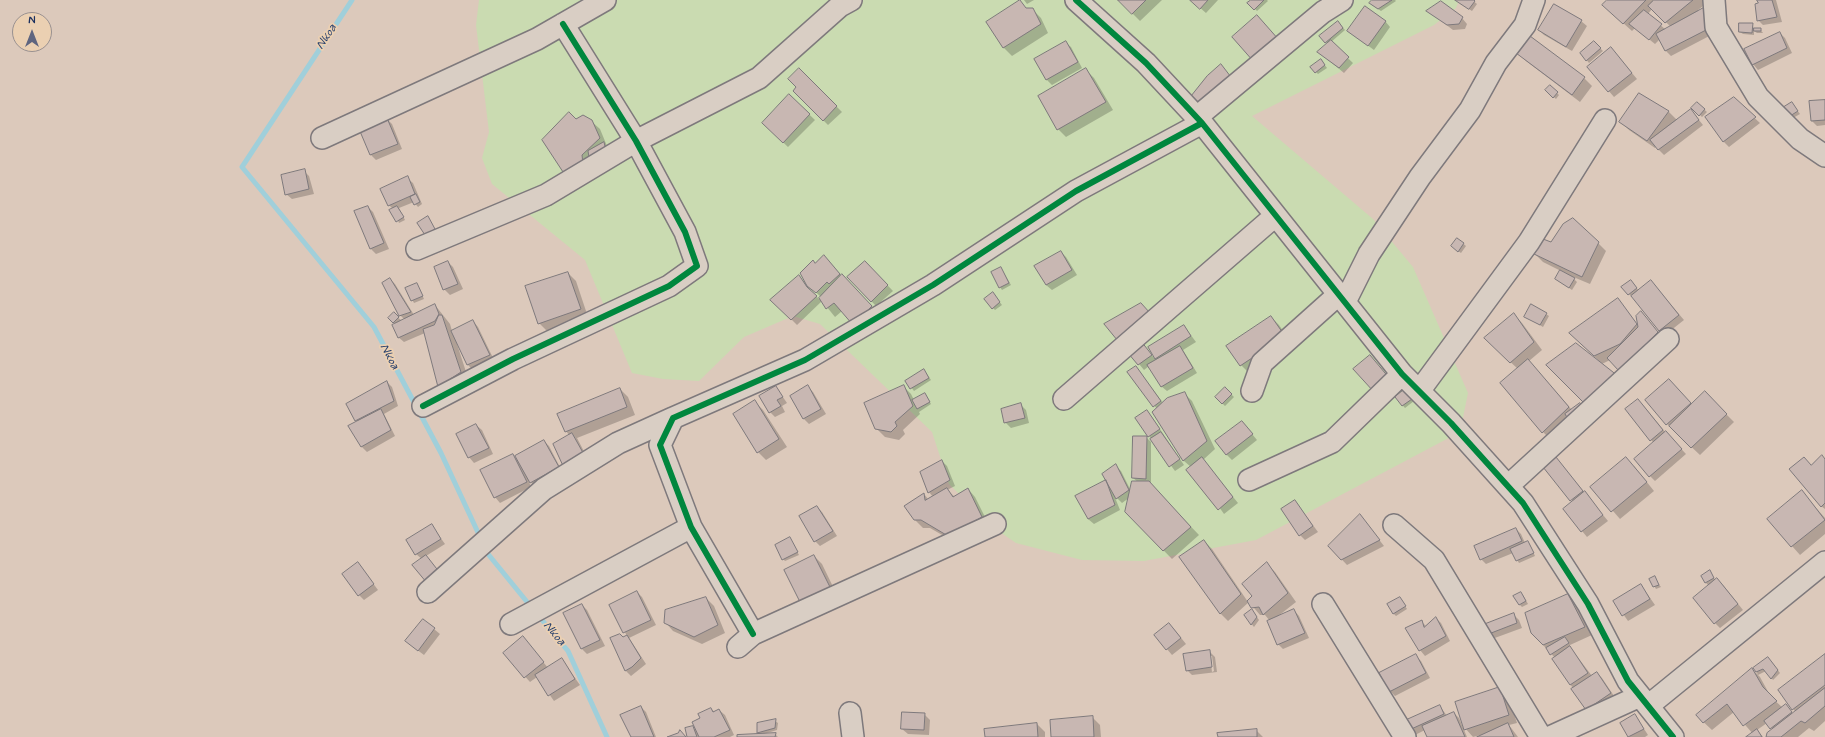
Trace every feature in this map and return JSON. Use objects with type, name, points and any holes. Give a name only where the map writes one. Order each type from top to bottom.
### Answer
[{"type":"street","points":[[322,138],[537,39],[605,0]]},
{"type":"street","points":[[417,249],[546,195],[636,141],[759,78],[840,6],[851,0]]},
{"type":"street","points":[[1076,0],[1146,63],[1199,120],[1402,374],[1420,390],[1523,503],[1588,604],[1628,681],[1673,737]]},
{"type":"street","points":[[428,592],[544,490],[618,443],[805,360],[933,285],[1076,191],[1199,120],[1317,6],[1342,0]]},
{"type":"street","points":[[1252,392],[1262,363],[1342,298],[1420,177],[1470,110],[1496,63],[1525,25],[1534,0]]},
{"type":"street","points":[[1714,0],[1716,27],[1758,97],[1800,139],[1825,156]]},
{"type":"street","points":[[423,406],[513,359],[669,286],[697,266],[685,232],[636,141],[563,24]]},
{"type":"street","points":[[1420,390],[1529,242],[1605,120]]},
{"type":"street","points":[[1064,399],[1275,216]]},
{"type":"street","points":[[1508,486],[1668,339]]},
{"type":"street","points":[[1249,480],[1332,442],[1402,374]]},
{"type":"street","points":[[673,418],[660,445],[691,527],[745,641],[995,524]]},
{"type":"street","points":[[1394,525],[1434,560],[1541,737]]},
{"type":"street","points":[[511,624],[691,527]]},
{"type":"street","points":[[1550,737],[1644,701],[1825,562]]},
{"type":"street","points":[[1323,604],[1405,737]]},
{"type":"street","points":[[850,713],[853,737]]},
{"type":"green space","points":[[479,0],[1459,0],[1456,8],[1434,25],[1252,116],[1373,219],[1413,267],[1468,393],[1460,432],[1256,540],[1144,561],[1082,560],[1016,543],[991,526],[949,484],[932,432],[820,324],[793,316],[744,337],[699,381],[663,379],[632,373],[585,260],[492,184],[482,158],[489,132],[476,25]]},
{"type":"building","points":[[1020,0],[1026,8],[1033,8],[1041,24],[1003,48],[986,22]]},
{"type":"building","points":[[1118,0],[1146,0],[1132,14]]},
{"type":"building","points":[[1190,0],[1208,0],[1200,9]]},
{"type":"building","points":[[1251,0],[1264,0],[1254,10],[1247,3]]},
{"type":"building","points":[[1372,0],[1392,0],[1378,9],[1369,3]]},
{"type":"building","points":[[1455,0],[1474,0],[1475,1],[1469,9]]},
{"type":"building","points":[[1607,0],[1646,0],[1623,24],[1602,5]]},
{"type":"building","points":[[1654,0],[1693,0],[1665,23],[1648,6]]},
{"type":"building","points":[[1757,0],[1772,0],[1777,17],[1757,21],[1755,4],[1758,3]]},
{"type":"building","points":[[1441,1],[1463,17],[1459,24],[1447,25],[1426,11]]},
{"type":"building","points":[[1554,4],[1582,20],[1566,47],[1538,30]]},
{"type":"building","points":[[1709,5],[1710,28],[1665,51],[1656,34]]},
{"type":"building","points":[[1365,6],[1386,21],[1368,46],[1347,31]]},
{"type":"building","points":[[1644,10],[1662,24],[1649,40],[1629,24]]},
{"type":"building","points":[[1257,15],[1279,40],[1254,62],[1232,37]]},
{"type":"building","points":[[1338,21],[1343,28],[1325,43],[1319,36]]},
{"type":"building","points":[[1739,23],[1753,23],[1752,33],[1739,32]]},
{"type":"building","points":[[1754,28],[1761,28],[1761,31],[1754,31]]},
{"type":"building","points":[[1780,32],[1787,48],[1752,65],[1744,49]]},
{"type":"building","points":[[1530,36],[1585,77],[1572,95],[1516,53]]},
{"type":"building","points":[[1331,40],[1349,57],[1339,68],[1317,52]]},
{"type":"building","points":[[1066,41],[1078,62],[1046,80],[1034,59]]},
{"type":"building","points":[[1594,41],[1601,48],[1586,61],[1580,53]]},
{"type":"building","points":[[1611,47],[1632,73],[1608,92],[1587,67]]},
{"type":"building","points":[[1321,59],[1325,65],[1315,73],[1310,67]]},
{"type":"building","points":[[1221,64],[1234,81],[1199,109],[1187,101],[1207,76]]},
{"type":"building","points":[[799,68],[837,106],[823,121],[793,91],[796,87],[788,79]]},
{"type":"building","points":[[1086,68],[1106,102],[1057,130],[1038,96]]},
{"type":"building","points":[[1550,85],[1558,92],[1553,98],[1545,90]]},
{"type":"building","points":[[1639,93],[1669,111],[1647,141],[1619,122]]},
{"type":"building","points":[[789,94],[810,114],[783,143],[762,123]]},
{"type":"building","points":[[1734,97],[1756,117],[1723,142],[1705,117]]},
{"type":"building","points":[[1825,100],[1825,120],[1811,121],[1809,101]]},
{"type":"building","points":[[1697,102],[1705,109],[1699,116],[1691,108]]},
{"type":"building","points":[[1792,102],[1798,111],[1790,116],[1784,107]]},
{"type":"building","points":[[1691,109],[1699,120],[1658,150],[1650,140]]},
{"type":"building","points":[[569,112],[576,119],[583,115],[592,120],[600,138],[582,155],[583,164],[565,175],[542,140]]},
{"type":"building","points":[[387,118],[398,144],[370,155],[359,129]]},
{"type":"building","points":[[604,142],[607,155],[590,163],[588,151]]},
{"type":"building","points":[[305,169],[309,189],[285,195],[281,175]]},
{"type":"building","points":[[408,176],[415,194],[388,206],[380,189]]},
{"type":"building","points":[[416,194],[420,202],[414,205],[410,197]]},
{"type":"building","points":[[368,206],[384,243],[370,249],[354,211]]},
{"type":"building","points":[[397,206],[404,217],[396,222],[389,210]]},
{"type":"building","points":[[428,216],[435,229],[425,235],[417,223]]},
{"type":"building","points":[[1573,218],[1599,242],[1582,277],[1534,254],[1543,239],[1551,242],[1563,224]]},
{"type":"building","points":[[1457,238],[1464,243],[1458,252],[1451,246]]},
{"type":"building","points":[[1061,251],[1072,270],[1046,285],[1034,266]]},
{"type":"building","points":[[824,255],[840,274],[829,284],[827,282],[816,293],[807,286],[800,273],[813,260],[815,263]]},
{"type":"building","points":[[448,261],[458,284],[443,290],[434,267]]},
{"type":"building","points":[[865,261],[888,285],[871,302],[847,277]]},
{"type":"building","points":[[1001,267],[1009,283],[999,288],[991,272]]},
{"type":"building","points":[[1560,270],[1575,278],[1569,288],[1555,279]]},
{"type":"building","points":[[568,272],[581,309],[538,324],[525,286]]},
{"type":"building","points":[[842,274],[872,306],[853,325],[834,303],[826,309],[819,298]]},
{"type":"building","points":[[799,275],[807,287],[817,296],[791,320],[770,300]]},
{"type":"building","points":[[390,278],[411,312],[399,316],[382,283]]},
{"type":"building","points":[[1631,280],[1637,288],[1628,295],[1621,287]]},
{"type":"building","points":[[1651,280],[1679,315],[1659,331],[1631,296]]},
{"type":"building","points":[[417,283],[423,296],[411,301],[405,288]]},
{"type":"building","points":[[993,292],[1000,302],[992,309],[984,299]]},
{"type":"building","points":[[1618,298],[1637,324],[1620,344],[1594,356],[1569,333]]},
{"type":"building","points":[[1141,303],[1159,323],[1122,346],[1104,324]]},
{"type":"building","points":[[435,304],[439,314],[435,321],[398,338],[392,325]]},
{"type":"building","points":[[1531,304],[1547,313],[1540,325],[1524,317]]},
{"type":"building","points":[[1641,311],[1658,332],[1619,371],[1607,358],[1638,327],[1636,316]]},
{"type":"building","points":[[394,312],[399,317],[393,323],[388,318]]},
{"type":"building","points":[[1514,313],[1534,342],[1510,363],[1484,338]]},
{"type":"building","points":[[439,315],[442,315],[461,372],[438,387],[423,329],[434,325]]},
{"type":"building","points":[[1271,316],[1285,336],[1240,366],[1226,346]]},
{"type":"building","points":[[473,320],[490,355],[467,365],[451,331]]},
{"type":"building","points":[[1184,325],[1191,336],[1155,359],[1148,347]]},
{"type":"building","points":[[1137,336],[1152,355],[1138,365],[1123,347]]},
{"type":"building","points":[[1576,343],[1618,376],[1588,407],[1546,365]]},
{"type":"building","points":[[1180,346],[1193,368],[1161,387],[1147,365]]},
{"type":"building","points":[[1370,355],[1390,379],[1374,392],[1353,369]]},
{"type":"building","points":[[1528,359],[1569,407],[1542,433],[1500,383]]},
{"type":"building","points":[[1136,366],[1161,401],[1153,407],[1127,372]]},
{"type":"building","points":[[924,369],[929,378],[910,389],[905,381]]},
{"type":"building","points":[[1669,379],[1691,403],[1666,425],[1645,400]]},
{"type":"building","points":[[387,381],[394,401],[355,421],[346,404]]},
{"type":"building","points":[[808,385],[821,409],[803,419],[790,396]]},
{"type":"building","points":[[904,385],[913,406],[895,422],[897,426],[891,432],[875,429],[864,403]]},
{"type":"building","points":[[776,386],[783,397],[777,400],[781,406],[769,413],[759,396]]},
{"type":"building","points":[[1225,387],[1232,394],[1222,404],[1215,397]]},
{"type":"building","points":[[620,388],[627,407],[565,432],[557,414]]},
{"type":"building","points":[[1405,389],[1412,399],[1402,406],[1395,397]]},
{"type":"building","points":[[1705,391],[1727,414],[1691,448],[1669,426]]},
{"type":"building","points":[[1185,392],[1207,441],[1183,461],[1152,412],[1167,398]]},
{"type":"building","points":[[925,393],[930,402],[917,409],[912,400]]},
{"type":"building","points":[[1638,399],[1663,430],[1650,441],[1625,409]]},
{"type":"building","points":[[755,400],[779,439],[757,453],[733,414]]},
{"type":"building","points":[[1021,403],[1025,418],[1004,423],[1001,409]]},
{"type":"building","points":[[1580,403],[1585,411],[1570,422],[1565,414]]},
{"type":"building","points":[[381,409],[391,430],[361,447],[348,426]]},
{"type":"building","points":[[1147,410],[1160,429],[1148,437],[1135,418]]},
{"type":"building","points":[[1242,421],[1253,434],[1226,455],[1215,441]]},
{"type":"building","points":[[476,424],[489,448],[468,458],[456,434]]},
{"type":"building","points":[[1666,431],[1682,449],[1649,477],[1634,459]]},
{"type":"building","points":[[1161,432],[1180,459],[1169,467],[1150,439]]},
{"type":"building","points":[[572,433],[586,458],[564,468],[553,444]]},
{"type":"building","points":[[1133,436],[1147,436],[1146,479],[1132,478]]},
{"type":"building","points":[[544,440],[559,467],[530,483],[515,456]]},
{"type":"building","points":[[513,454],[527,482],[494,498],[480,470]]},
{"type":"building","points":[[1822,455],[1825,459],[1825,503],[1821,507],[1789,469],[1804,457],[1811,465]]},
{"type":"building","points":[[1202,457],[1233,497],[1218,510],[1186,470]]},
{"type":"building","points":[[1556,457],[1583,491],[1570,501],[1543,467]]},
{"type":"building","points":[[1626,457],[1647,482],[1611,512],[1590,487]]},
{"type":"building","points":[[942,460],[950,480],[928,493],[920,472]]},
{"type":"building","points":[[1116,464],[1129,490],[1116,499],[1102,474]]},
{"type":"building","points":[[1106,480],[1115,505],[1088,519],[1075,496]]},
{"type":"building","points":[[1132,481],[1149,481],[1191,527],[1163,551],[1125,512]]},
{"type":"building","points":[[947,488],[953,497],[968,488],[982,517],[948,536],[921,520],[914,520],[904,506],[924,493],[925,500]]},
{"type":"building","points":[[1802,490],[1825,520],[1791,547],[1767,519]]},
{"type":"building","points":[[1585,491],[1603,515],[1581,532],[1563,509]]},
{"type":"building","points":[[1295,500],[1313,526],[1299,536],[1281,509]]},
{"type":"building","points":[[817,506],[833,531],[814,542],[799,516]]},
{"type":"building","points":[[1360,514],[1380,540],[1341,560],[1328,546]]},
{"type":"building","points":[[432,524],[441,539],[415,555],[406,540]]},
{"type":"building","points":[[1516,528],[1522,541],[1480,560],[1474,546]]},
{"type":"building","points":[[790,537],[798,552],[782,560],[775,545]]},
{"type":"building","points":[[1204,540],[1241,594],[1220,614],[1179,557]]},
{"type":"building","points":[[1528,541],[1534,553],[1516,561],[1510,549]]},
{"type":"building","points":[[426,555],[440,573],[427,583],[412,565]]},
{"type":"building","points":[[814,555],[831,589],[801,604],[784,570]]},
{"type":"building","points":[[358,562],[374,584],[358,596],[342,574]]},
{"type":"building","points":[[1267,562],[1288,593],[1263,615],[1259,607],[1251,608],[1247,601],[1252,596],[1242,584]]},
{"type":"building","points":[[1710,570],[1714,578],[1705,583],[1701,576]]},
{"type":"building","points":[[1655,576],[1659,585],[1653,587],[1649,579]]},
{"type":"building","points":[[1717,578],[1738,604],[1714,624],[1693,598]]},
{"type":"building","points":[[1641,584],[1650,599],[1622,616],[1613,601]]},
{"type":"building","points":[[637,591],[651,620],[623,633],[609,605]]},
{"type":"building","points":[[1521,592],[1526,601],[1519,605],[1513,596]]},
{"type":"building","points":[[1568,594],[1585,627],[1543,645],[1531,633],[1525,613]]},
{"type":"building","points":[[706,597],[718,625],[694,637],[664,623],[665,610]]},
{"type":"building","points":[[1400,597],[1406,606],[1393,614],[1387,604]]},
{"type":"building","points":[[582,604],[600,640],[581,649],[563,613]]},
{"type":"building","points":[[1252,609],[1257,617],[1251,625],[1244,615]]},
{"type":"building","points":[[1294,609],[1305,633],[1277,645],[1267,621]]},
{"type":"building","points":[[1514,613],[1517,623],[1486,635],[1483,625]]},
{"type":"building","points":[[1436,617],[1446,636],[1419,651],[1405,628],[1422,620],[1424,627]]},
{"type":"building","points":[[423,619],[435,628],[418,651],[405,641]]},
{"type":"building","points":[[1169,623],[1181,638],[1166,650],[1154,635]]},
{"type":"building","points":[[620,634],[623,637],[627,635],[641,658],[632,667],[625,671],[610,638]]},
{"type":"building","points":[[523,636],[544,662],[524,678],[503,653]]},
{"type":"building","points":[[1565,637],[1569,643],[1550,655],[1546,648]]},
{"type":"building","points":[[1570,646],[1588,673],[1570,685],[1552,659]]},
{"type":"building","points":[[1210,650],[1212,667],[1186,671],[1183,654]]},
{"type":"building","points":[[1416,654],[1426,673],[1389,692],[1379,673]]},
{"type":"building","points":[[1825,654],[1825,685],[1792,710],[1778,690]]},
{"type":"building","points":[[1768,657],[1778,670],[1771,679],[1763,669],[1756,672],[1753,668]]},
{"type":"building","points":[[562,658],[575,679],[548,696],[535,675]]},
{"type":"building","points":[[1752,668],[1763,687],[1777,701],[1743,726],[1727,704],[1703,723],[1696,715]]},
{"type":"building","points":[[1597,672],[1611,693],[1586,710],[1571,689]]},
{"type":"building","points":[[1500,687],[1509,715],[1464,730],[1455,702]]},
{"type":"building","points":[[1825,688],[1825,706],[1805,723],[1801,721],[1781,737],[1766,737],[1767,733]]},
{"type":"building","points":[[1786,704],[1792,712],[1770,729],[1764,721]]},
{"type":"building","points":[[1440,705],[1444,714],[1407,731],[1402,722]]},
{"type":"building","points":[[641,706],[654,737],[631,737],[620,715]]},
{"type":"building","points":[[711,708],[713,712],[719,709],[730,730],[714,737],[699,737],[692,722],[700,718],[698,714]]},
{"type":"building","points":[[902,712],[925,713],[924,730],[901,729]]},
{"type":"building","points":[[1454,712],[1465,737],[1427,737],[1422,726]]},
{"type":"building","points":[[1635,714],[1644,729],[1628,737],[1620,723]]},
{"type":"building","points":[[1093,716],[1094,737],[1051,737],[1050,720]]},
{"type":"building","points":[[776,719],[775,728],[757,733],[757,723]]},
{"type":"building","points":[[1037,723],[1038,737],[985,737],[984,729]]},
{"type":"building","points":[[1508,723],[1514,737],[1477,737]]},
{"type":"building","points":[[693,726],[697,737],[687,737],[685,728]]},
{"type":"building","points":[[1257,729],[1257,737],[1218,737],[1217,733]]},
{"type":"building","points":[[1757,729],[1762,737],[1746,737]]},
{"type":"building","points":[[680,730],[686,737],[667,737],[678,733]]},
{"type":"building","points":[[776,733],[775,737],[737,737],[737,735]]},
{"type":"waterway","name":"Nkoa","points":[[352,0],[242,167],[374,327],[441,453],[481,539]]},
{"type":"waterway","name":"Nkoa","points":[[485,549],[532,608]]},
{"type":"waterway","name":"Nkoa","points":[[537,614],[568,651],[607,737]]},
{"type":"cycle path","points":[[1076,0],[1146,63],[1202,123],[1402,374],[1451,423],[1523,503],[1588,604],[1628,681],[1673,737]]},
{"type":"cycle path","points":[[423,406],[513,359],[669,286],[697,266],[685,232],[636,141],[563,24]]},
{"type":"cycle path","points":[[753,634],[691,527],[660,445],[673,418],[805,360],[933,285],[1076,191],[1202,123]]}]
